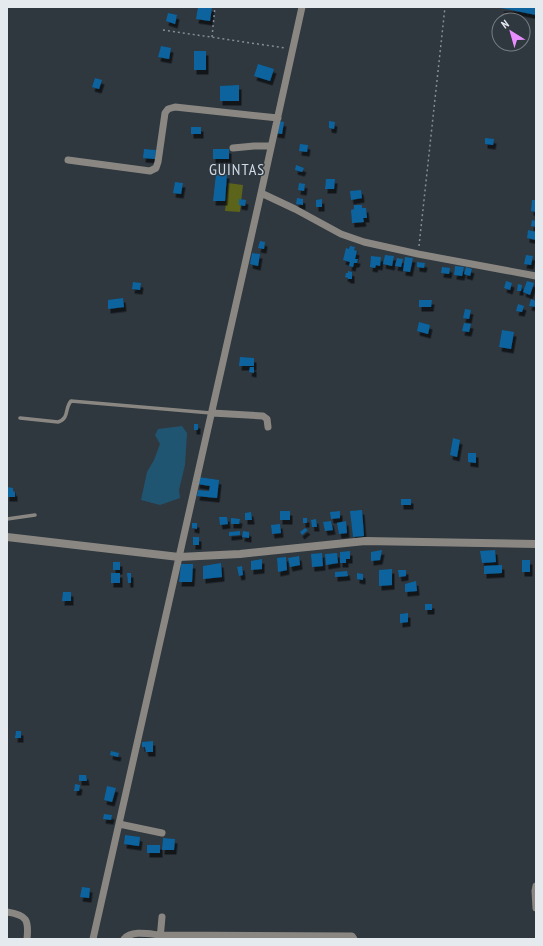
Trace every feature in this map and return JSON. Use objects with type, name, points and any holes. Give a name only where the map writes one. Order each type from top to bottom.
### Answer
[{"type":"street","points":[[93,939],[302,7]]},
{"type":"street","points":[[68,160],[150,171],[156,168],[158,162],[165,113],[168,109],[175,107],[278,118]]},
{"type":"street","points":[[233,148],[272,146]]},
{"type":"street","points":[[261,193],[295,209],[341,234],[364,242],[418,254],[536,276]]},
{"type":"street","points":[[212,413],[263,416],[267,419],[268,427]]},
{"type":"street","points":[[7,537],[179,557],[240,554],[365,541],[536,544]]},
{"type":"street","points":[[119,824],[162,833]]},
{"type":"street","points":[[536,889],[536,908]]},
{"type":"street","points":[[7,912],[19,914],[26,919],[28,928],[27,939]]},
{"type":"street","points":[[160,937],[162,917]]},
{"type":"street","points":[[124,939],[127,936],[134,934],[160,937],[352,936],[354,939]]},
{"type":"lane","points":[[20,418],[58,422],[63,421],[66,416],[68,405],[71,401],[212,413]]},
{"type":"lane","points":[[7,519],[35,515]]},
{"type":"path","points":[[212,37],[215,7]]},
{"type":"path","points":[[418,254],[445,7]]},
{"type":"path","points":[[163,30],[293,49]]},
{"type":"green space","points":[[228,183],[243,185],[240,212],[225,211]]},
{"type":"water","points":[[182,426],[187,433],[185,465],[179,490],[180,498],[160,505],[141,500],[147,472],[154,460],[160,444],[155,435],[158,429]]},
{"type":"building","points":[[198,7],[212,7],[210,21],[196,19]]},
{"type":"building","points":[[536,7],[536,15],[531,14],[531,12],[521,12],[501,8]]},
{"type":"building","points":[[168,13],[177,15],[175,24],[166,21]]},
{"type":"building","points":[[161,46],[171,48],[169,59],[158,57]]},
{"type":"building","points":[[194,51],[206,51],[206,70],[194,70]]},
{"type":"building","points":[[258,64],[274,69],[270,81],[254,76]]},
{"type":"building","points":[[95,78],[102,80],[99,89],[92,87]]},
{"type":"building","points":[[239,85],[239,101],[220,101],[220,86]]},
{"type":"building","points":[[277,121],[284,122],[282,134],[275,133]]},
{"type":"building","points":[[329,121],[335,122],[334,129],[329,128]]},
{"type":"building","points":[[191,127],[201,127],[201,134],[191,134]]},
{"type":"building","points":[[485,138],[494,139],[493,145],[485,144]]},
{"type":"building","points":[[300,144],[308,145],[307,152],[299,151]]},
{"type":"building","points":[[144,149],[156,150],[155,159],[143,158]]},
{"type":"building","points":[[213,149],[229,149],[229,159],[213,159]]},
{"type":"building","points":[[296,165],[304,168],[302,172],[295,170]]},
{"type":"building","points":[[216,174],[227,174],[225,201],[213,201]]},
{"type":"building","points":[[326,179],[335,179],[334,189],[325,189]]},
{"type":"building","points":[[175,182],[183,183],[181,194],[173,193]]},
{"type":"building","points":[[299,183],[305,184],[304,191],[298,190]]},
{"type":"building","points":[[361,190],[362,198],[351,200],[350,191]]},
{"type":"building","points":[[297,198],[303,199],[303,205],[296,204]]},
{"type":"building","points":[[239,199],[246,200],[245,206],[239,205]]},
{"type":"building","points":[[322,199],[322,207],[316,207],[316,200]]},
{"type":"building","points":[[532,200],[536,200],[536,212],[531,211]]},
{"type":"building","points":[[354,205],[362,205],[362,208],[366,208],[367,218],[363,218],[364,222],[352,223],[351,210],[354,209]]},
{"type":"building","points":[[532,220],[536,221],[536,227],[531,226]]},
{"type":"building","points":[[528,230],[536,232],[536,240],[527,238]]},
{"type":"building","points":[[260,241],[265,242],[264,249],[258,248]]},
{"type":"building","points":[[350,246],[355,247],[354,250],[357,251],[355,259],[358,259],[357,263],[354,263],[353,267],[349,266],[350,262],[343,260],[346,248],[349,249]]},
{"type":"building","points":[[252,253],[260,254],[258,266],[250,264]]},
{"type":"building","points":[[385,255],[394,256],[392,266],[383,264]]},
{"type":"building","points":[[526,255],[533,256],[531,265],[524,264]]},
{"type":"building","points":[[371,256],[381,257],[380,266],[376,265],[375,268],[370,267]]},
{"type":"building","points":[[405,257],[413,258],[410,272],[403,271]]},
{"type":"building","points":[[397,258],[403,259],[401,267],[395,266]]},
{"type":"building","points":[[417,262],[425,263],[424,268],[417,267]]},
{"type":"building","points":[[455,266],[464,267],[462,276],[454,275]]},
{"type":"building","points":[[442,267],[450,268],[449,274],[441,273]]},
{"type":"building","points":[[466,267],[472,269],[470,276],[464,274]]},
{"type":"building","points":[[348,271],[352,272],[352,279],[345,277]]},
{"type":"building","points":[[506,281],[512,283],[510,290],[504,288]]},
{"type":"building","points":[[527,281],[534,283],[530,295],[523,292]]},
{"type":"building","points":[[133,282],[141,283],[140,290],[132,289]]},
{"type":"building","points":[[518,284],[522,285],[521,291],[517,291]]},
{"type":"building","points":[[123,298],[124,307],[108,309],[108,300]]},
{"type":"building","points":[[531,299],[536,301],[536,307],[529,306]]},
{"type":"building","points":[[419,300],[432,300],[431,307],[419,307]]},
{"type":"building","points":[[518,304],[524,306],[522,312],[516,311]]},
{"type":"building","points":[[465,309],[471,310],[469,319],[463,318]]},
{"type":"building","points":[[419,322],[430,325],[428,334],[417,331]]},
{"type":"building","points":[[464,323],[471,324],[469,332],[462,331]]},
{"type":"building","points":[[502,330],[514,332],[511,349],[499,347]]},
{"type":"building","points":[[240,357],[254,358],[254,366],[239,366]]},
{"type":"building","points":[[250,367],[254,367],[254,373],[249,372]]},
{"type":"building","points":[[194,424],[198,424],[198,430],[194,430]]},
{"type":"building","points":[[453,438],[460,440],[457,457],[450,455]]},
{"type":"building","points":[[468,453],[476,453],[476,463],[468,462]]},
{"type":"building","points":[[198,477],[219,480],[217,498],[197,496],[198,490],[209,491],[210,486],[197,484]]},
{"type":"building","points":[[7,487],[13,488],[15,497],[7,497]]},
{"type":"building","points":[[401,499],[411,499],[411,505],[401,505]]},
{"type":"building","points":[[362,510],[364,536],[353,537],[350,511]]},
{"type":"building","points":[[280,511],[290,511],[290,520],[280,520]]},
{"type":"building","points":[[340,511],[340,518],[331,519],[330,512]]},
{"type":"building","points":[[251,512],[252,520],[245,520],[245,513]]},
{"type":"building","points":[[219,517],[227,517],[228,524],[220,525]]},
{"type":"building","points":[[231,518],[240,519],[239,524],[231,524]]},
{"type":"building","points":[[303,518],[307,518],[307,523],[303,523]]},
{"type":"building","points":[[316,519],[317,527],[312,527],[311,520]]},
{"type":"building","points":[[331,521],[333,530],[325,531],[323,522]]},
{"type":"building","points":[[346,521],[347,533],[339,534],[337,523]]},
{"type":"building","points":[[192,523],[197,523],[197,529],[192,528]]},
{"type":"building","points":[[280,524],[281,533],[272,534],[271,525]]},
{"type":"building","points":[[305,528],[308,530],[302,535],[300,532]]},
{"type":"building","points":[[240,531],[240,535],[229,536],[229,532]]},
{"type":"building","points":[[243,531],[249,532],[249,538],[242,537]]},
{"type":"building","points":[[193,537],[199,537],[199,545],[193,545]]},
{"type":"building","points":[[382,550],[380,560],[371,561],[371,552]]},
{"type":"building","points":[[495,550],[496,562],[482,563],[480,551]]},
{"type":"building","points":[[350,551],[350,559],[346,559],[346,563],[340,563],[340,552]]},
{"type":"building","points":[[322,553],[323,566],[312,567],[311,554]]},
{"type":"building","points":[[337,553],[338,563],[326,565],[325,554]]},
{"type":"building","points":[[299,556],[300,565],[290,567],[288,558]]},
{"type":"building","points":[[286,557],[287,570],[278,572],[277,558]]},
{"type":"building","points":[[262,559],[262,569],[251,570],[251,561]]},
{"type":"building","points":[[522,560],[530,560],[530,572],[522,572]]},
{"type":"building","points":[[113,562],[120,562],[120,570],[113,570]]},
{"type":"building","points":[[221,563],[222,577],[203,579],[203,566]]},
{"type":"building","points":[[181,564],[193,564],[192,582],[179,582]]},
{"type":"building","points":[[502,565],[502,573],[484,574],[484,566]]},
{"type":"building","points":[[242,566],[243,575],[239,576],[237,567]]},
{"type":"building","points":[[392,569],[392,585],[379,586],[379,570]]},
{"type":"building","points":[[398,570],[406,570],[406,576],[399,577]]},
{"type":"building","points":[[347,571],[348,576],[335,577],[335,572]]},
{"type":"building","points":[[111,573],[120,573],[120,583],[111,583]]},
{"type":"building","points":[[127,573],[131,573],[131,583],[128,583]]},
{"type":"building","points":[[357,573],[363,574],[363,580],[357,579]]},
{"type":"building","points":[[416,581],[417,591],[405,592],[405,584]]},
{"type":"building","points":[[63,592],[71,592],[71,601],[62,601]]},
{"type":"building","points":[[425,604],[432,604],[432,610],[425,610]]},
{"type":"building","points":[[408,613],[408,622],[400,623],[400,614]]},
{"type":"building","points":[[16,731],[21,731],[21,738],[15,738]]},
{"type":"building","points":[[153,741],[153,752],[146,752],[145,747],[142,747],[142,742]]},
{"type":"building","points":[[111,751],[119,753],[118,757],[110,755]]},
{"type":"building","points":[[79,775],[86,775],[87,781],[79,781]]},
{"type":"building","points":[[75,784],[80,785],[79,791],[74,791]]},
{"type":"building","points":[[107,786],[116,788],[112,802],[104,800]]},
{"type":"building","points":[[104,814],[112,815],[111,820],[103,819]]},
{"type":"building","points":[[125,835],[140,837],[139,846],[124,844]]},
{"type":"building","points":[[163,838],[175,839],[174,850],[162,850]]},
{"type":"building","points":[[147,845],[160,845],[160,853],[147,853]]},
{"type":"building","points":[[82,887],[90,888],[89,898],[80,897]]},
{"type":"district","name":"GUINTAS","points":[[237,169]]}]
